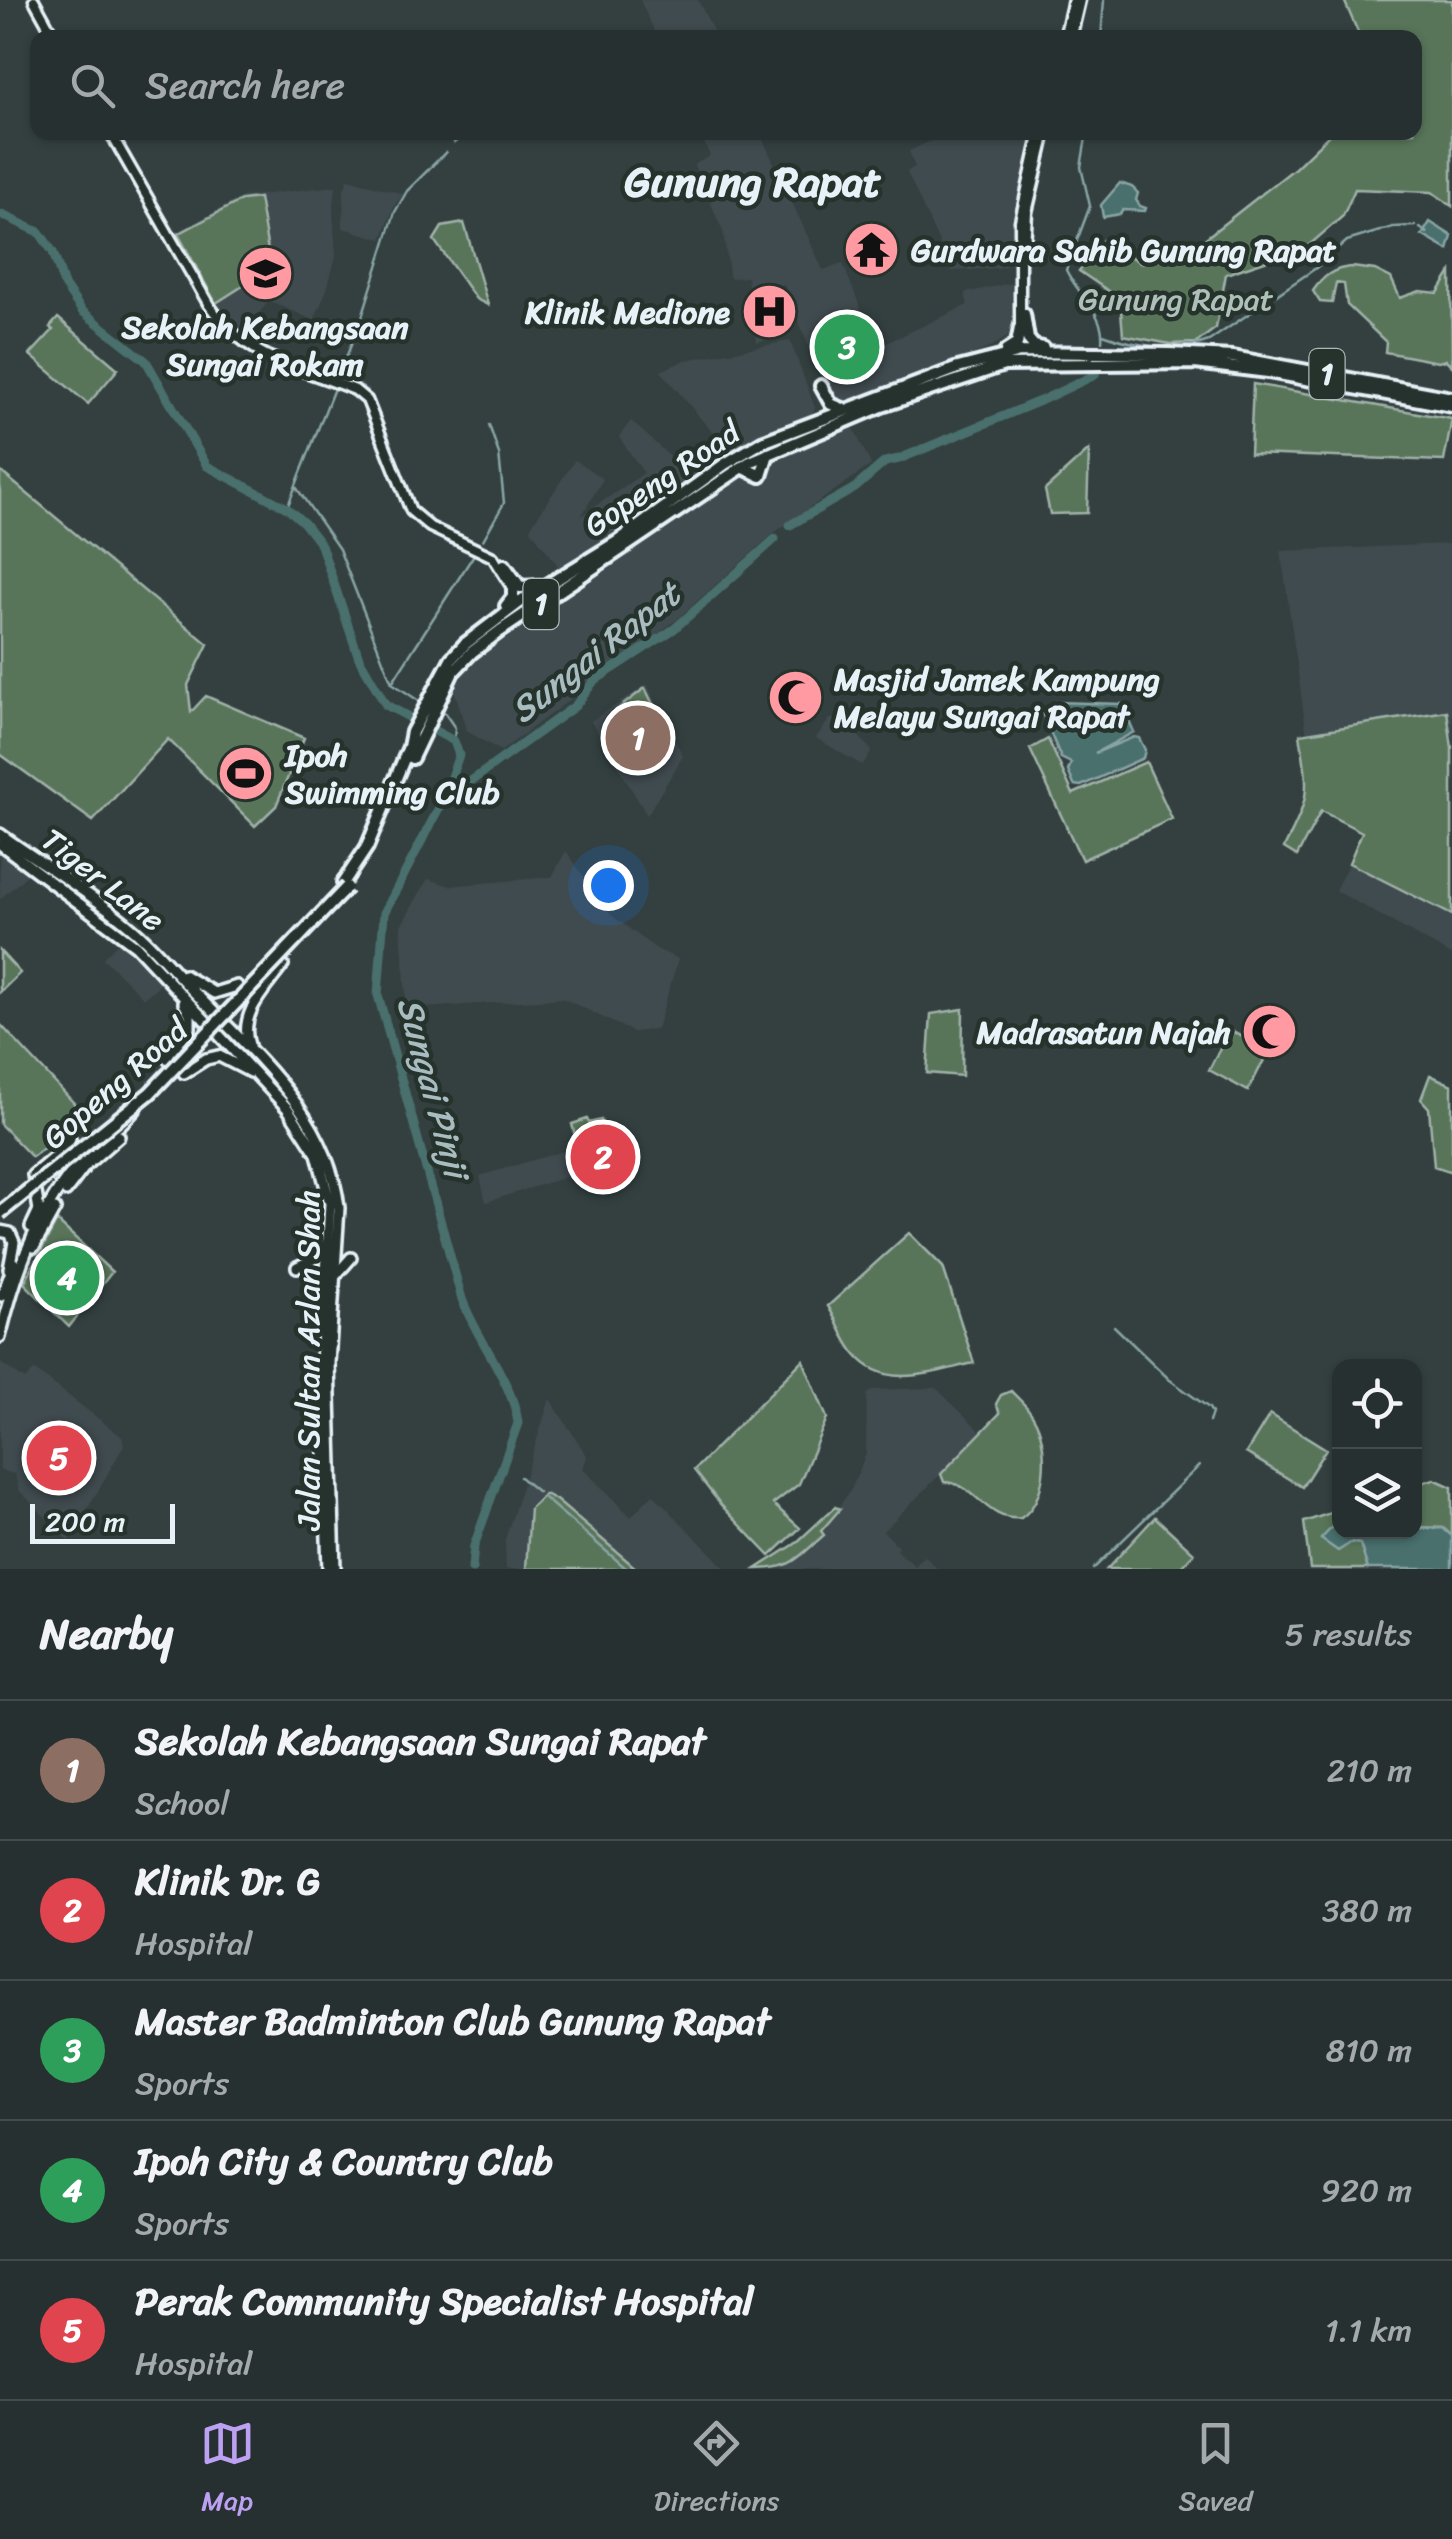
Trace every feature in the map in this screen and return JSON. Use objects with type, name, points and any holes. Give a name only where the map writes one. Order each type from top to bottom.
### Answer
[{"type":"highway","points":[[1024,314],[1030,343],[1066,350]]},
{"type":"highway","points":[[992,358],[1017,344],[1020,328]]},
{"type":"highway","name":"Gopeng Road","points":[[428,711],[441,674],[465,644],[546,585],[617,542],[762,442],[992,358],[1066,350],[1233,358],[1452,398]]},
{"type":"highway","points":[[1004,365],[1022,353],[1075,362]]},
{"type":"highway","name":"Gopeng Road","points":[[428,711],[452,672],[500,630],[749,463],[882,406],[1004,365],[1195,363],[1268,372],[1452,406]]},
{"type":"highway","points":[[821,386],[831,404],[845,410]]},
{"type":"highway","points":[[749,463],[766,448],[824,425],[827,416]]},
{"type":"highway","points":[[688,492],[745,456],[761,476],[769,454]]},
{"type":"highway","points":[[504,565],[520,587],[546,585]]},
{"type":"highway","points":[[500,630],[520,612],[522,602],[536,602],[578,574],[586,574]]},
{"type":"highway","points":[[465,644],[511,603],[513,588]]},
{"type":"highway","name":"1","points":[[417,735],[428,711]]},
{"type":"highway","points":[[345,885],[367,847],[417,735]]},
{"type":"highway","name":"Gopeng Road","points":[[0,1213],[150,1093],[345,885],[373,847],[414,752],[417,735]]},
{"type":"highway","name":"Gopeng Road","points":[[0,1205],[133,1100],[172,1064],[345,885]]},
{"type":"main road","points":[[34,0],[51,30]]},
{"type":"main road","points":[[1070,30],[1077,0]]},
{"type":"main road","points":[[115,140],[224,325],[262,355],[346,386],[368,400],[411,511],[421,522],[497,560],[522,602]]},
{"type":"main road","points":[[1022,353],[1027,212],[1041,140]]},
{"type":"main road","points":[[1022,353],[1020,221],[1041,140]]},
{"type":"main road","points":[[408,502],[424,519],[492,551],[504,565],[522,602]]},
{"type":"main road","name":"Tiger Lane","points":[[0,834],[134,928],[170,975]]},
{"type":"main road","name":"Tiger Lane","points":[[0,844],[123,934],[224,1030]]},
{"type":"main road","points":[[252,1052],[246,1033],[247,1018],[284,965]]},
{"type":"main road","points":[[170,975],[214,993],[237,986]]},
{"type":"main road","points":[[168,1059],[168,1053],[184,1037],[191,1021],[170,975]]},
{"type":"main road","name":"Jalan Sultan Azlan Shah","points":[[224,1030],[252,1052],[301,1108],[324,1149],[336,1189],[321,1363],[331,1569]]},
{"type":"main road","name":"Jalan Sultan Azlan Shah","points":[[224,1030],[257,1075],[298,1120],[317,1154],[328,1187],[334,1237],[336,1257],[330,1282]]},
{"type":"main road","points":[[184,1072],[219,1056],[257,1075]]},
{"type":"main road","points":[[1,1333],[8,1296],[26,1248],[71,1172],[150,1093]]},
{"type":"main road","points":[[1,1333],[28,1259],[61,1198],[80,1171],[120,1136]]},
{"type":"main road","points":[[8,1277],[39,1210],[33,1175],[70,1139]]},
{"type":"main road","points":[[0,1230],[14,1240],[0,1305]]},
{"type":"main road","points":[[334,1237],[351,1256],[330,1282],[321,1270],[297,1266],[318,1257],[334,1237]]},
{"type":"shaded area","points":[[640,0],[698,0],[713,30],[654,30]]},
{"type":"shaded area","points":[[703,140],[763,140],[823,270],[843,264],[876,348],[968,305],[965,293],[1011,283],[1012,334],[989,348],[838,405],[831,402],[784,284],[770,288],[780,335],[757,342],[747,277],[730,278],[723,231],[694,165],[710,156]]},
{"type":"shaded area","points":[[933,140],[1034,140],[1016,217],[1016,262],[997,268],[952,271],[907,172],[915,167],[909,151]]},
{"type":"shaded area","points":[[348,179],[403,194],[394,206],[382,239],[343,228]]},
{"type":"shaded area","name":"Sekolah Kebangsaan Sungai Rokam","points":[[336,186],[336,256],[314,320],[269,301],[240,335],[220,313],[175,233],[242,197]]},
{"type":"shaded area","points":[[790,341],[815,408],[811,414],[729,452],[661,371],[686,360]]},
{"type":"shaded area","points":[[631,421],[693,478],[559,567],[530,528],[575,460],[603,479],[581,516],[644,473],[619,437]]},
{"type":"shaded area","points":[[852,425],[871,465],[775,532],[677,619],[501,751],[467,731],[454,689],[471,663],[755,469]]},
{"type":"shaded area","points":[[1452,544],[1452,825],[1316,800],[1281,551]]},
{"type":"shaded area","points":[[647,685],[683,756],[647,815],[591,721]]},
{"type":"shaded area","points":[[830,719],[843,719],[872,751],[862,765],[816,738]]},
{"type":"shaded area","points":[[566,851],[610,914],[656,949],[678,959],[657,1029],[633,1032],[563,998],[407,1009],[401,926],[428,879],[450,886],[552,877]]},
{"type":"shaded area","points":[[0,853],[28,874],[0,899]]},
{"type":"shaded area","points":[[1349,863],[1452,915],[1452,955],[1335,890]]},
{"type":"shaded area","points":[[120,941],[160,984],[144,998],[103,958]]},
{"type":"shaded area","points":[[603,1139],[610,1163],[486,1202],[480,1176]]},
{"type":"shaded area","points":[[0,1363],[25,1380],[35,1370],[122,1437],[124,1445],[69,1541],[19,1490],[15,1474],[0,1470]]},
{"type":"shaded area","points":[[936,1388],[982,1433],[883,1531],[898,1546],[896,1550],[915,1566],[925,1556],[937,1569],[769,1569],[821,1532],[851,1490],[866,1454],[867,1395],[872,1390]]},
{"type":"shaded area","points":[[550,1399],[587,1456],[583,1469],[631,1517],[653,1494],[726,1569],[506,1569],[505,1540]]},
{"type":"green space","name":"Gunung Rapat","points":[[1344,0],[1452,0],[1452,206],[1432,192],[1355,189],[1343,216],[1307,247],[1226,274],[1216,328],[1196,343],[1170,344],[1123,335],[1120,299],[1079,271],[1103,240],[1141,263],[1193,248],[1295,168],[1324,140],[1422,140],[1422,30],[1357,30]]},
{"type":"green space","points":[[259,198],[272,274],[254,279],[216,303],[178,234],[242,200]]},
{"type":"green space","points":[[464,223],[488,305],[476,299],[434,240],[442,227]]},
{"type":"green space","points":[[1352,267],[1375,270],[1391,278],[1400,298],[1420,291],[1438,293],[1451,272],[1452,366],[1446,360],[1438,362],[1385,352],[1386,342],[1347,305],[1344,284],[1336,283],[1332,303],[1320,302],[1313,291],[1321,281],[1334,271]]},
{"type":"green space","points":[[58,318],[118,369],[88,404],[30,355],[53,330],[50,327]]},
{"type":"green space","points":[[1253,384],[1452,419],[1444,461],[1250,454]]},
{"type":"green space","points":[[1089,450],[1087,513],[1050,514],[1045,490]]},
{"type":"green space","points":[[0,471],[208,644],[188,685],[191,712],[206,696],[304,738],[276,806],[255,826],[168,739],[93,821],[0,754]]},
{"type":"green space","points":[[645,688],[669,737],[659,751],[626,731],[615,711]]},
{"type":"green space","points":[[1447,711],[1452,748],[1452,915],[1349,863],[1362,832],[1321,811],[1297,856],[1284,848],[1306,793],[1300,734]]},
{"type":"green space","points":[[1048,739],[1073,794],[1146,762],[1172,819],[1082,860],[1030,749]]},
{"type":"green space","points":[[0,951],[20,973],[0,992]]},
{"type":"green space","points":[[963,1009],[962,1076],[927,1073],[931,1014]]},
{"type":"green space","points":[[0,1024],[86,1116],[32,1157],[0,1124]]},
{"type":"green space","points":[[1229,1030],[1265,1049],[1267,1054],[1248,1091],[1209,1070]]},
{"type":"green space","points":[[1430,1075],[1452,1085],[1452,1172],[1434,1166],[1429,1108],[1421,1099]]},
{"type":"green space","points":[[587,1119],[589,1123],[601,1120],[604,1131],[599,1132],[601,1137],[577,1144],[572,1124]]},
{"type":"green space","points":[[57,1221],[112,1272],[69,1327],[24,1283]]},
{"type":"green space","points":[[909,1233],[943,1267],[974,1363],[911,1376],[881,1373],[855,1354],[828,1306]]},
{"type":"green space","points":[[803,1360],[827,1418],[799,1484],[773,1504],[800,1528],[770,1556],[694,1470]]},
{"type":"green space","points":[[1011,1391],[1034,1417],[1043,1446],[1041,1487],[1030,1510],[1021,1518],[999,1514],[965,1489],[944,1482],[941,1474],[1000,1413],[996,1404],[1001,1395]]},
{"type":"green space","points":[[1270,1414],[1326,1449],[1302,1487],[1246,1453]]},
{"type":"green space","points":[[1434,1479],[1452,1487],[1452,1536],[1443,1528],[1422,1527],[1422,1483]]},
{"type":"green space","points":[[545,1494],[637,1569],[526,1569],[530,1508]]},
{"type":"green space","points":[[835,1507],[840,1509],[821,1531],[824,1535],[800,1556],[778,1567],[756,1569],[795,1544]]},
{"type":"green space","points":[[1332,1512],[1332,1528],[1322,1539],[1361,1544],[1368,1569],[1310,1569],[1304,1522]]},
{"type":"green space","points":[[1155,1517],[1194,1553],[1179,1569],[1107,1569]]},
{"type":"water","points":[[1120,183],[1138,193],[1136,200],[1145,211],[1123,210],[1103,217],[1101,205]]},
{"type":"water","points":[[1430,222],[1452,236],[1448,250],[1422,235]]},
{"type":"water","points":[[1055,702],[1122,704],[1134,732],[1095,753],[1134,737],[1139,738],[1145,750],[1143,758],[1081,786],[1074,785],[1068,771],[1071,763],[1061,758],[1042,713]]},
{"type":"water","points":[[1332,1527],[1332,1539],[1422,1539],[1422,1529],[1443,1528],[1452,1536],[1452,1569],[1368,1569],[1360,1544],[1352,1542],[1338,1551],[1321,1539]]},
{"type":"waterway","name":"Sungai Rapat","points":[[1102,30],[1104,0]]},
{"type":"waterway","points":[[454,143],[458,140]]},
{"type":"waterway","name":"Sungai Rapat","points":[[1086,140],[1081,167],[1090,206],[1066,270],[1095,313],[1102,341]]},
{"type":"waterway","points":[[287,508],[362,317],[395,212],[407,191],[446,152]]},
{"type":"waterway","name":"Sungai Pinji","points":[[0,214],[39,232],[53,252],[64,285],[82,311],[146,361],[207,466],[287,508],[304,523],[321,545],[359,658],[386,705],[454,741],[459,755],[442,802],[384,913],[378,995],[462,1299],[509,1392],[518,1423],[474,1546],[472,1569]]},
{"type":"waterway","points":[[1103,334],[1156,347],[1183,347],[1209,341],[1316,268],[1347,241],[1393,227],[1415,226]]},
{"type":"waterway","points":[[1420,228],[1427,233]]},
{"type":"waterway","name":"Sungai Rapat","points":[[790,525],[855,488],[885,462],[1040,401],[1095,375],[1097,367]]},
{"type":"waterway","points":[[483,540],[504,503],[499,454],[489,425]]},
{"type":"waterway","points":[[296,487],[339,549],[392,683],[419,701]]},
{"type":"waterway","name":"Sungai Rapat","points":[[442,802],[575,706],[594,681],[674,629],[775,539]]},
{"type":"waterway","points":[[393,681],[475,553]]},
{"type":"waterway","points":[[444,712],[455,728],[454,741]]},
{"type":"waterway","points":[[1114,1326],[1170,1380],[1209,1408],[1209,1422]]},
{"type":"waterway","points":[[1093,1569],[1199,1466]]},
{"type":"waterway","points":[[520,1477],[538,1492]]},
{"type":"waterway","points":[[543,1497],[627,1569]]},
{"type":"place","name":"Gurdwara Sahib Gunung Rapat","points":[[872,250]]},
{"type":"place","name":"Sekolah Kebangsaan Sungai Rokam","points":[[265,273]]},
{"type":"place","name":"Klinik Medione","points":[[769,312]]},
{"type":"place","name":"Master Badminton Club Gunung Rapat","points":[[847,347]]},
{"type":"place","name":"Masjid Jamek Kampung Melayu Sungai Rapat","points":[[795,697]]},
{"type":"place","name":"Sekolah Kebangsaan Sungai Rapat","points":[[638,738]]},
{"type":"place","name":"Ipoh Swimming Club","points":[[246,773]]},
{"type":"place","name":"Madrasatun Najah","points":[[1270,1032]]},
{"type":"place","name":"Klinik Dr. G","points":[[603,1157]]},
{"type":"place","name":"Ipoh City & Country Club","points":[[67,1278]]},
{"type":"place","name":"Perak Community Specialist Hospital","points":[[59,1458]]},
{"type":"district","name":"Gunung Rapat","points":[[753,182]]}]
